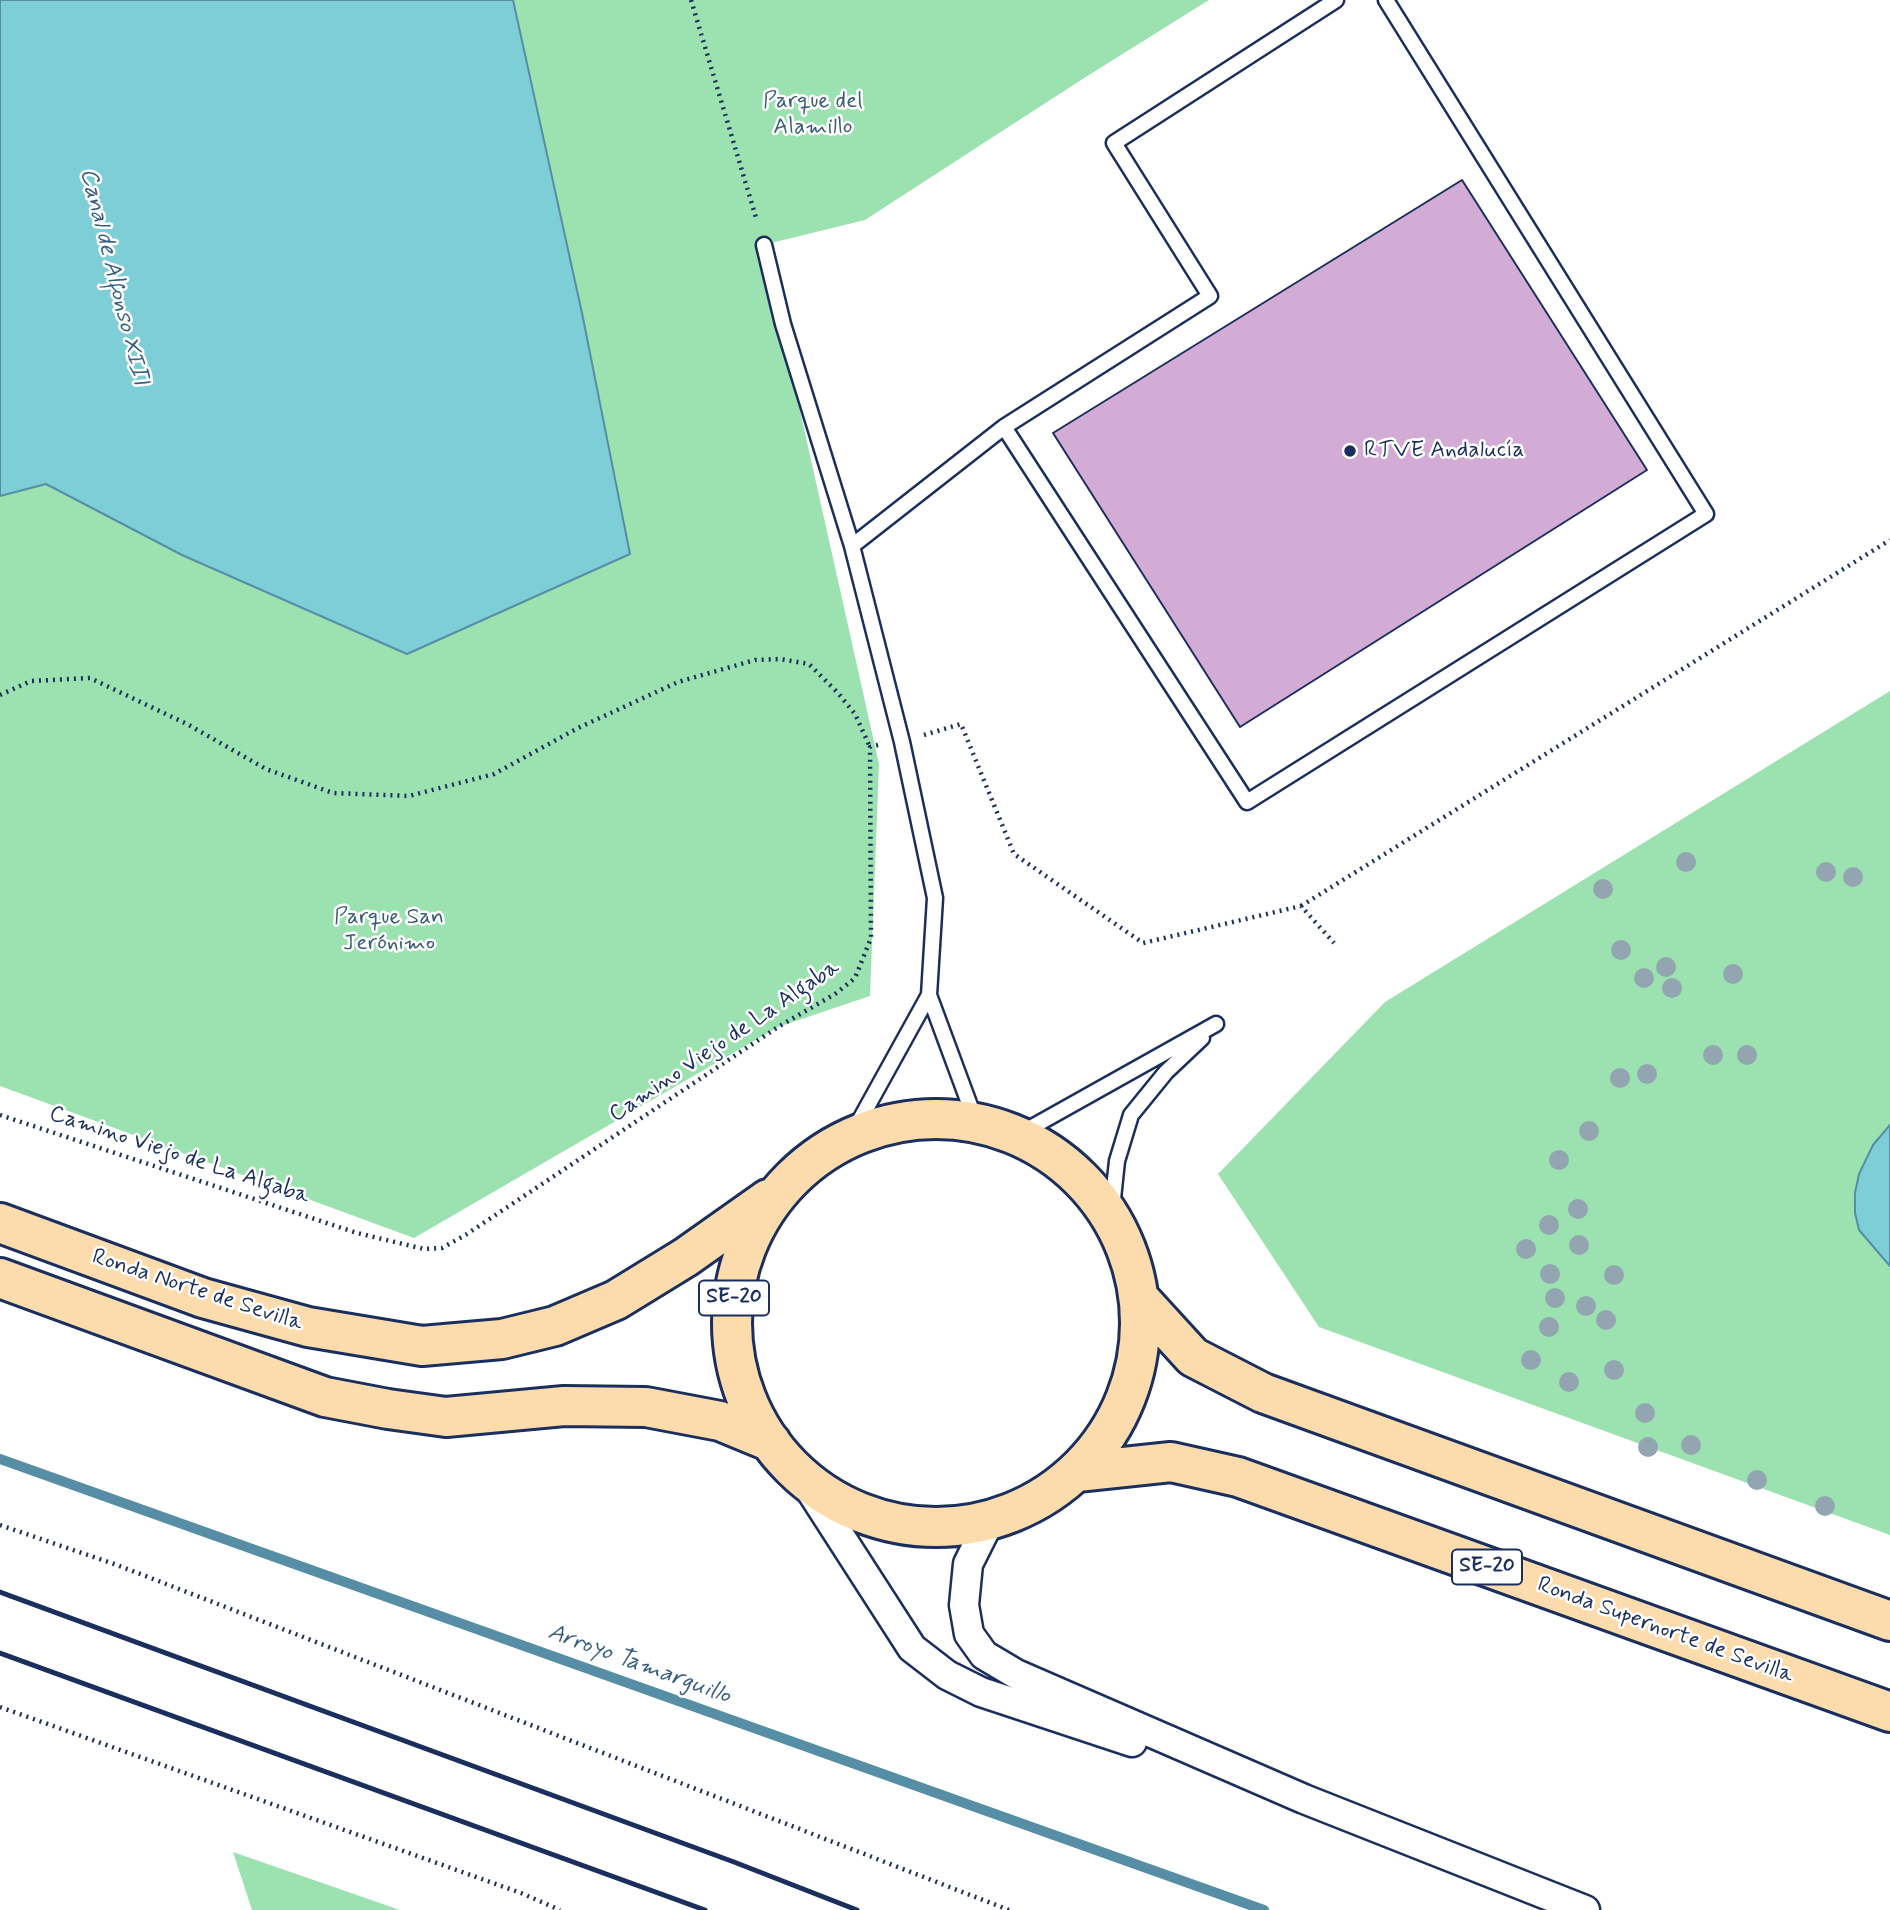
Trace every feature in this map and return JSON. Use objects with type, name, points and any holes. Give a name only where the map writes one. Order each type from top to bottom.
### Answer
[{"type":"highway","name":"Ronda Norte de Sevilla","points":[[0,1223],[203,1298],[308,1327],[422,1346],[502,1339],[555,1326],[617,1300],[686,1257],[778,1192],[811,1160],[851,1136],[912,1119],[943,1117],[976,1122],[1040,1145],[1087,1185],[1111,1216],[1125,1242],[1134,1270],[1140,1299],[1140,1347],[1129,1394],[1107,1436],[1077,1472],[1050,1493],[1021,1509],[990,1520],[949,1527],[909,1525],[869,1516],[832,1499],[800,1474],[754,1419],[744,1394],[734,1352],[732,1309],[739,1267],[755,1227],[778,1192]]},
{"type":"highway","name":"Ronda Norte de Sevilla","points":[[0,1278],[325,1398],[446,1417],[564,1406],[646,1407],[720,1421],[771,1442]]},
{"type":"highway","name":"SE-20","points":[[1140,1299],[1193,1357],[1263,1393],[1890,1621]]},
{"type":"highway","name":"Ronda Supernorte de Sevilla","points":[[1077,1472],[1171,1462],[1238,1477],[1890,1712]]},
{"type":"street","points":[[800,1474],[912,1648],[947,1675],[981,1692],[1304,1799]]},
{"type":"street","points":[[990,1520],[968,1564],[964,1605],[970,1634],[984,1655],[1016,1674],[1304,1799],[1585,1910]]},
{"type":"lane","points":[[852,546],[1004,427],[1210,296],[1114,143],[1336,0]]},
{"type":"lane","points":[[1004,427],[1247,802],[1706,514],[1386,0]]},
{"type":"lane","points":[[764,245],[787,337],[852,546],[902,742],[935,898],[929,995],[976,1122]]},
{"type":"lane","points":[[851,1136],[929,995]]},
{"type":"lane","points":[[1016,1136],[1216,1024],[1166,1072],[1131,1115],[1117,1161],[1111,1216]]},
{"type":"path","points":[[691,0],[764,245]]},
{"type":"path","points":[[0,695],[31,681],[90,678],[187,724],[266,769],[333,793],[408,796],[494,774],[578,728],[678,682],[755,660],[780,659],[809,664],[855,714],[870,747],[902,742],[961,724],[1014,854],[1143,943],[1301,906],[1890,540]]},
{"type":"path","name":"Camino Viejo de La Algaba","points":[[0,1115],[357,1233],[424,1249],[442,1248],[778,1027],[835,994],[855,978],[871,938],[870,747]]},
{"type":"path","points":[[1301,906],[1334,943]]},
{"type":"path","points":[[0,1525],[117,1565],[1009,1910]]},
{"type":"path","points":[[0,1707],[495,1884],[560,1910]]},
{"type":"green space","name":"Parque San Jerónimo","points":[[513,0],[1209,0],[865,220],[763,245],[879,764],[870,996],[778,1027],[414,1238],[0,1086],[0,496],[45,484],[182,555],[630,554],[582,313]]},
{"type":"green space","points":[[1890,691],[1890,1535],[1319,1327],[1218,1174],[1385,1002]]},
{"type":"green space","points":[[233,1852],[400,1910],[252,1910]]},
{"type":"water","name":"Canal de Alfonso XIII","points":[[0,0],[513,0],[582,313],[630,554],[407,654],[182,555],[46,484],[0,496]]},
{"type":"water","points":[[1890,1125],[1890,1266],[1859,1230],[1855,1213],[1855,1193],[1859,1174],[1873,1145]]},
{"type":"building","name":"RTVE Andalucía","points":[[1462,180],[1647,470],[1240,727],[1053,433]]},
{"type":"waterway","name":"Arroyo Tamarguillo","points":[[0,1459],[1264,1910]]},
{"type":"railway","points":[[0,1592],[734,1862],[857,1910]]},
{"type":"railway","points":[[0,1653],[705,1910]]},
{"type":"place","name":"RTVE Andalucía","points":[[1350,451]]},
{"type":"park label","name":"Parque del Alamillo","points":[[813,115]]}]
